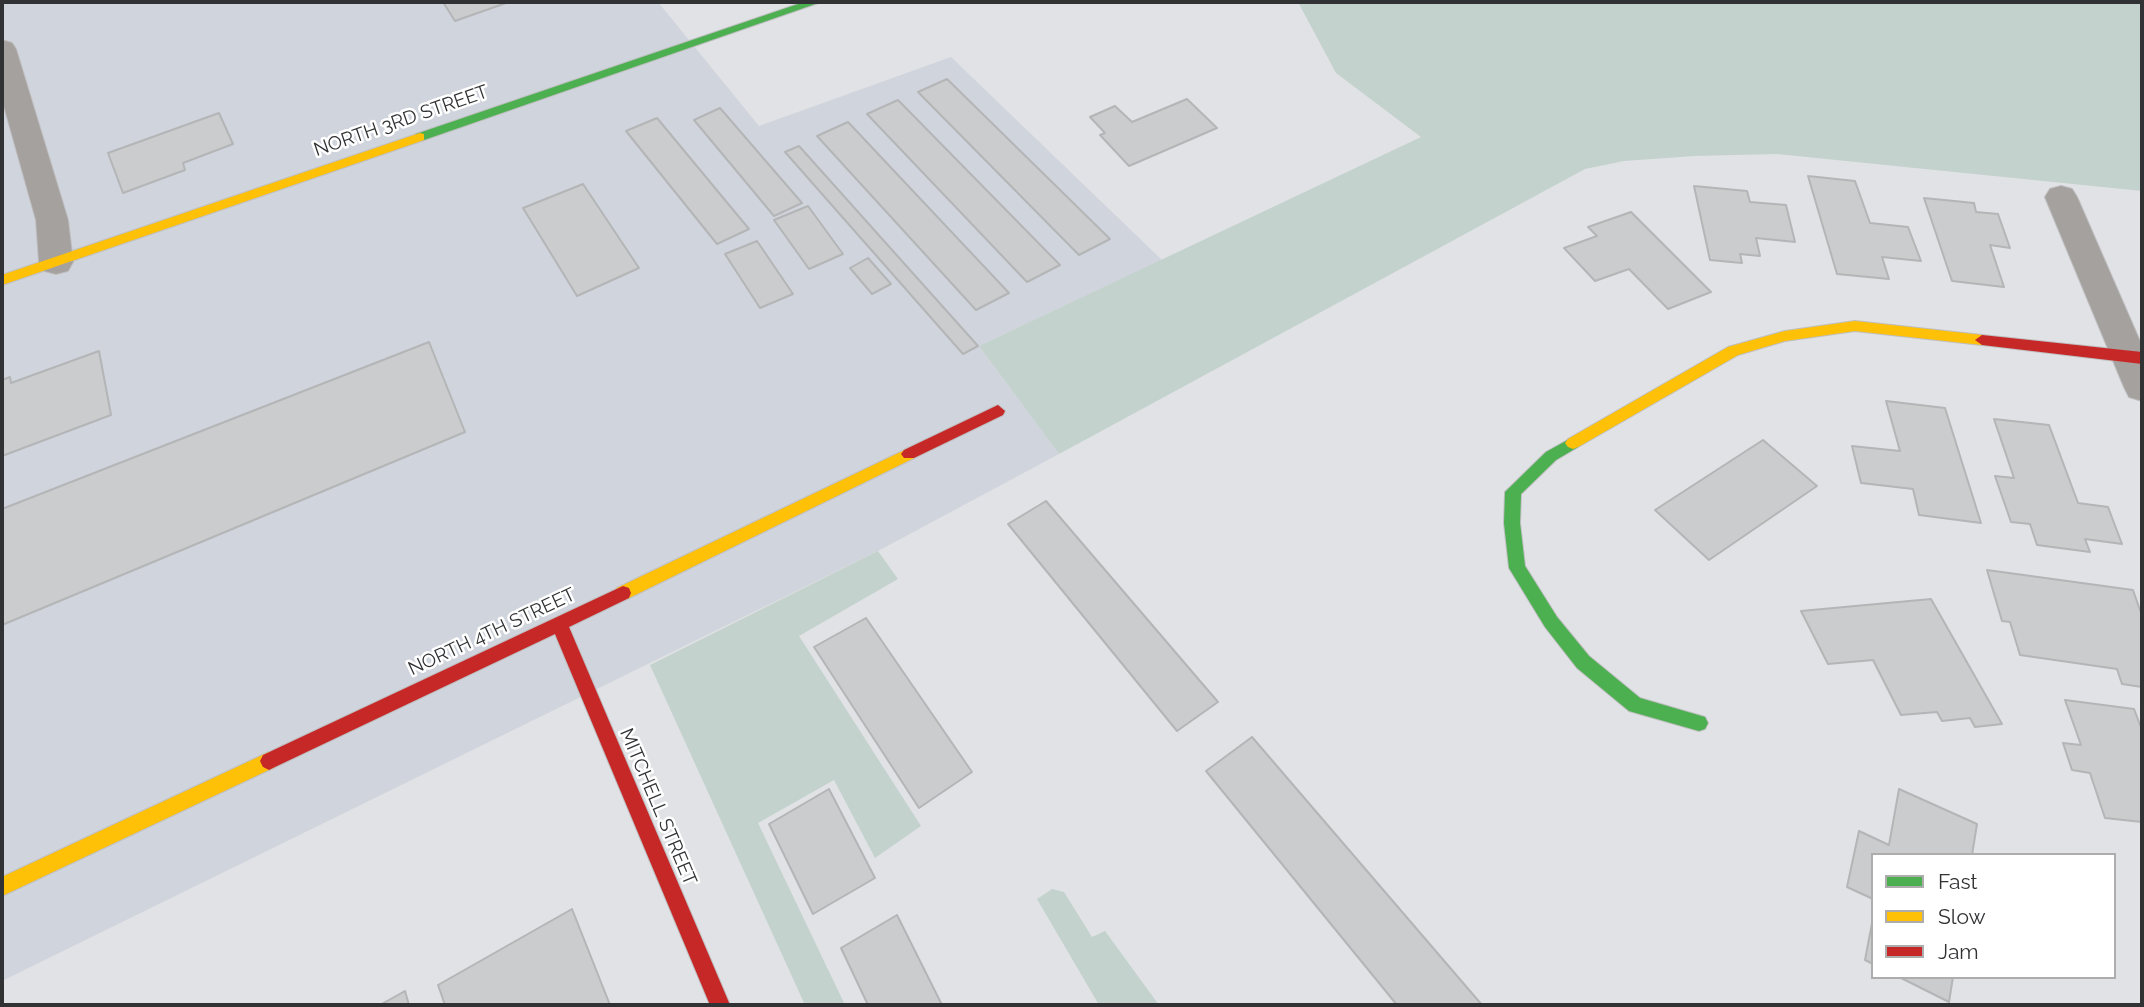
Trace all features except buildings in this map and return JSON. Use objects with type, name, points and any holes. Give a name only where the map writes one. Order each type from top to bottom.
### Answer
[{"type":"street","name":"NORTH 3RD STREET","points":[[2,280],[815,2]]},
{"type":"street","points":[[2,50],[52,220],[57,262]]},
{"type":"street","points":[[2061,197],[2135,357],[2142,387]]},
{"type":"street","points":[[1699,723],[1635,705],[1583,662],[1551,622],[1517,568],[1512,523],[1513,492],[1551,456],[1733,351],[1785,336],[1855,326],[2135,357]]},
{"type":"street","name":"NORTH 4TH STREET","points":[[2,887],[559,624],[998,411]]},
{"type":"street","name":"MITCHELL STREET","points":[[559,624],[720,1005]]},
{"type":"shaded area","points":[[2,2],[658,2],[759,126],[951,57],[1162,260],[979,346],[1059,454],[878,551],[2,981]]},
{"type":"shaded area","points":[[1298,2],[2142,2],[2142,191],[1777,154],[1624,161],[1585,169],[1059,454],[979,346],[1421,137],[1336,73]]},
{"type":"shaded area","points":[[878,551],[898,579],[799,636],[921,826],[875,858],[834,780],[758,823],[845,1005],[805,1005],[650,665]]},
{"type":"shaded area","points":[[1052,889],[1064,892],[1092,937],[1105,931],[1159,1005],[1099,1005],[1037,899]]},
{"type":"traffic: fast","points":[[420,137],[815,2]]},
{"type":"traffic: fast","points":[[1573,443],[1551,456],[1513,492],[1512,523],[1517,568],[1551,622],[1583,662],[1635,705],[1699,723]]},
{"type":"traffic: slow","points":[[2,280],[420,137]]},
{"type":"traffic: slow","points":[[1573,443],[1733,351],[1785,336],[1855,326],[1982,340]]},
{"type":"traffic: slow","points":[[623,593],[909,454]]},
{"type":"traffic: slow","points":[[2,887],[269,761]]},
{"type":"traffic: jam","points":[[1982,340],[2142,358]]},
{"type":"traffic: jam","points":[[909,454],[998,411]]},
{"type":"traffic: jam","points":[[269,761],[623,593]]},
{"type":"traffic: jam","points":[[559,624],[720,1005]]}]
